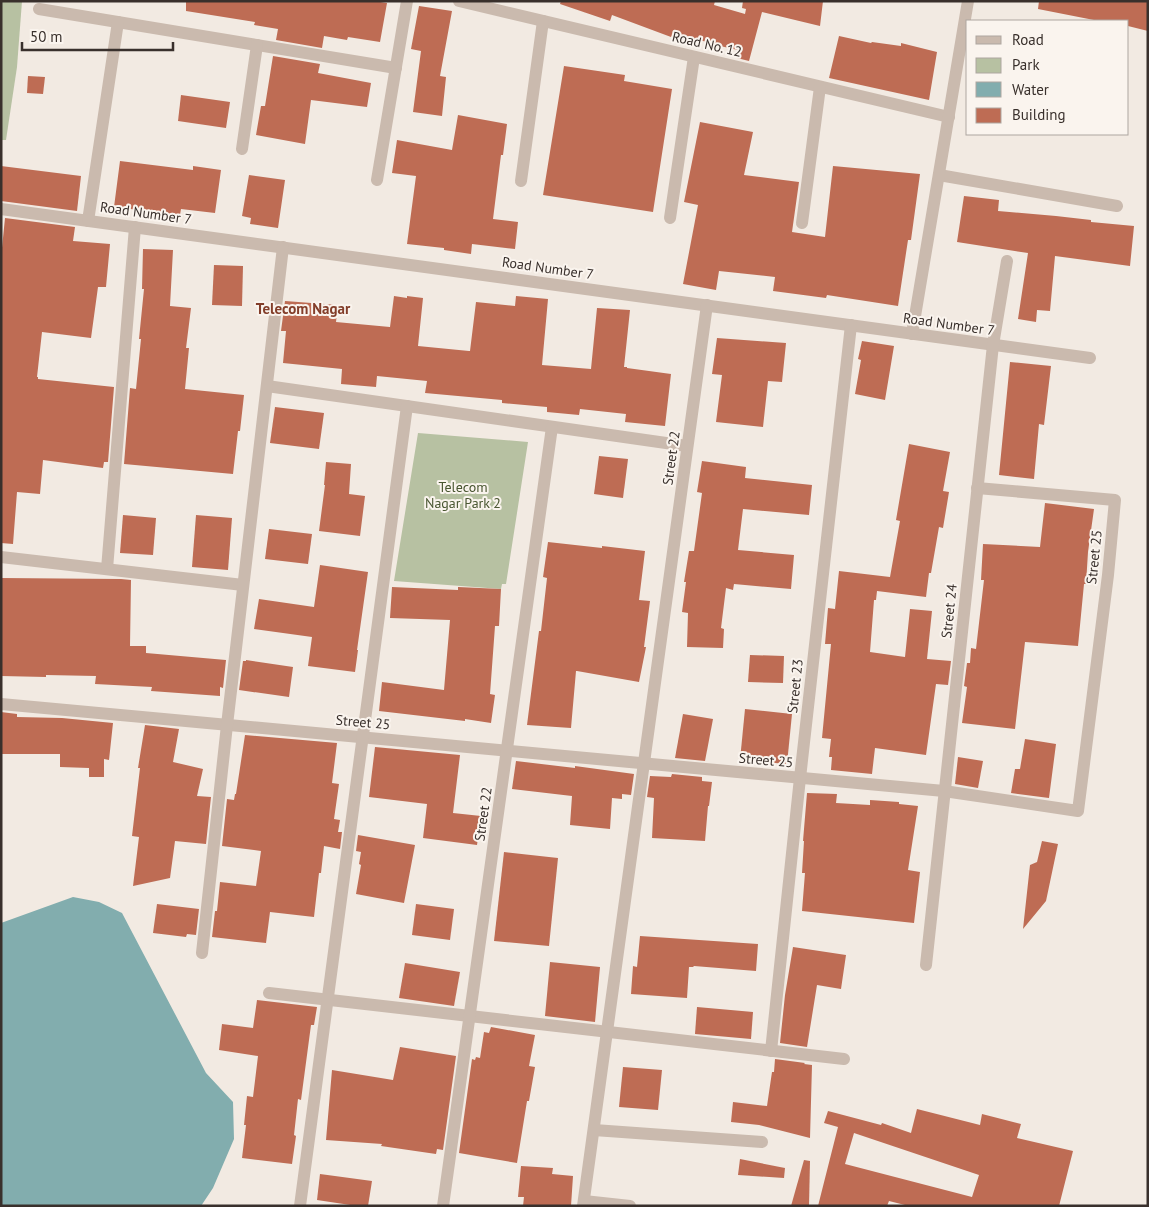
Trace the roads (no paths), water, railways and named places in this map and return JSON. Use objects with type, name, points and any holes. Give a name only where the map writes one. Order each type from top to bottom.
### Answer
[{"type":"street","points":[[377,180],[407,1]]},
{"type":"street","name":"Road No. 12","points":[[459,1],[949,117]]},
{"type":"street","points":[[912,334],[968,1]]},
{"type":"street","points":[[38,9],[396,68]]},
{"type":"street","points":[[521,181],[543,21]]},
{"type":"street","points":[[88,221],[118,22]]},
{"type":"street","points":[[242,149],[257,44]]},
{"type":"street","points":[[670,218],[694,57]]},
{"type":"street","points":[[802,224],[820,87]]},
{"type":"street","points":[[939,175],[1117,206]]},
{"type":"street","name":"Road Number 7","points":[[1,209],[1090,358]]},
{"type":"street","points":[[107,569],[134,227]]},
{"type":"street","points":[[202,953],[283,247]]},
{"type":"street","name":"Street 24","points":[[926,965],[993,345],[1007,261]]},
{"type":"street","name":"Street 22","points":[[584,1204],[707,306]]},
{"type":"street","name":"Street 23","points":[[771,1051],[851,325]]},
{"type":"street","points":[[267,386],[688,446]]},
{"type":"street","points":[[300,1206],[407,406]]},
{"type":"street","name":"Street 22","points":[[443,1206],[552,427]]},
{"type":"street","name":"Street 25","points":[[1,704],[944,791],[1078,810],[1108,575],[1115,500],[977,488]]},
{"type":"street","points":[[1,557],[243,585]]},
{"type":"street","points":[[269,993],[844,1059]]},
{"type":"street","points":[[594,1130],[762,1142]]},
{"type":"street","points":[[584,1204],[630,1206]]},
{"type":"water","points":[[73,897],[99,902],[122,913],[206,1073],[233,1102],[234,1139],[213,1188],[201,1206],[1,1206],[1,923]]},
{"type":"district","name":"Telecom Nagar","points":[[303,308]]},
{"type":"park label","name":"Telecom Nagar Park 2","points":[[463,496]]}]
